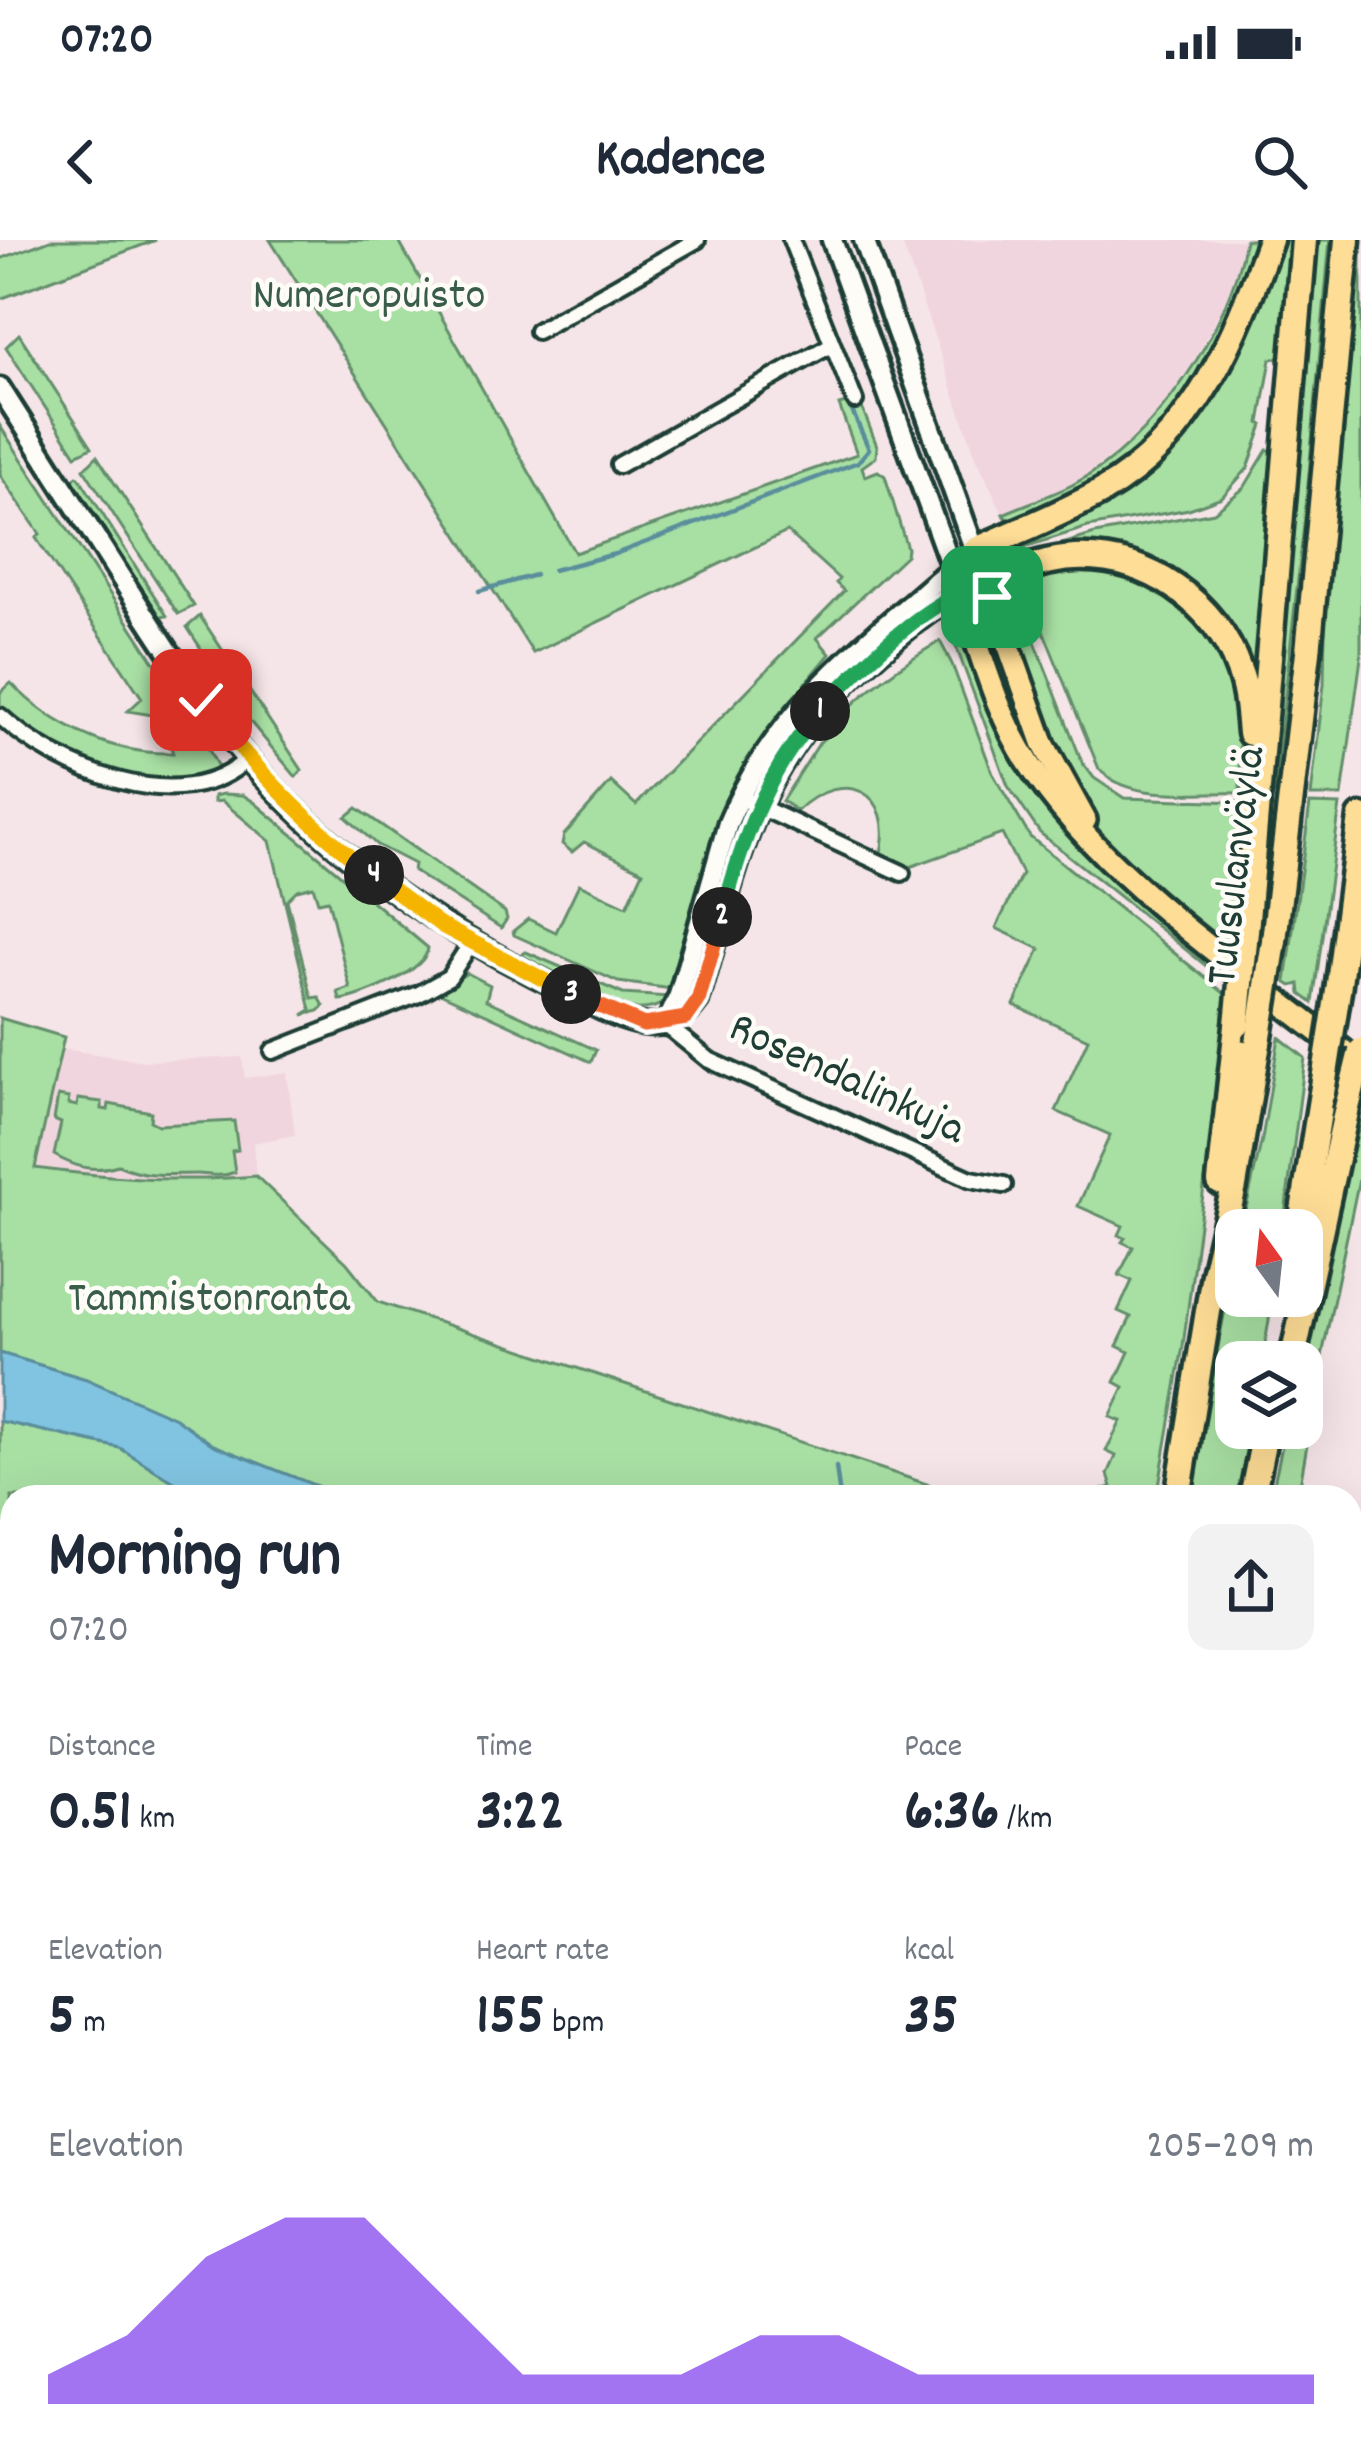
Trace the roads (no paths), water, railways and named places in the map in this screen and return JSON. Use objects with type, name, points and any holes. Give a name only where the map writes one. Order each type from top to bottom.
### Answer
[{"type":"highway","points":[[976,550],[1107,489],[1172,433],[1194,407],[1234,335],[1270,240]]},
{"type":"highway","points":[[1214,1274],[1304,240]]},
{"type":"highway","name":"Tuusulanväylä","points":[[1180,1485],[1274,941],[1347,240]]},
{"type":"highway","points":[[986,581],[1048,561],[1094,558],[1138,568],[1186,595],[1218,628],[1240,672],[1256,788]]},
{"type":"highway","points":[[1303,1209],[1361,817]]},
{"type":"highway","points":[[1297,1341],[1361,1051]]},
{"type":"highway","points":[[1254,1485],[1262,1449]]},
{"type":"main road","points":[[986,581],[1044,745],[1104,852]]},
{"type":"main road","points":[[959,591],[1004,717],[1056,803],[1157,902],[1361,1065]]},
{"type":"street","points":[[537,331],[697,240]]},
{"type":"street","points":[[791,240],[855,401]]},
{"type":"street","points":[[832,240],[959,591]]},
{"type":"street","points":[[748,801],[837,692],[915,623],[959,591],[986,581],[864,240]]},
{"type":"street","points":[[619,465],[831,345]]},
{"type":"street","points":[[0,388],[190,684],[247,759],[314,828],[442,926],[634,1022],[666,1024],[686,1018],[698,1001],[740,851],[748,801],[789,718],[823,680],[976,550]]},
{"type":"street","points":[[0,716],[21,736],[61,760],[132,783],[206,782],[231,774],[247,759]]},
{"type":"street","points":[[748,801],[902,873]]},
{"type":"street","points":[[273,1051],[419,994],[449,977],[471,943]]},
{"type":"street","name":"Rosendalinkuja","points":[[666,1024],[709,1060],[971,1179],[1004,1185]]},
{"type":"water","points":[[0,1353],[86,1379],[175,1418],[213,1445],[314,1485],[179,1485],[120,1448],[0,1421]]},
{"type":"waterway","points":[[553,570],[615,554],[858,462],[869,449],[849,404]]},
{"type":"waterway","points":[[479,591],[535,575]]},
{"type":"waterway","points":[[836,1467],[838,1485]]},
{"type":"park label","name":"Numeropuisto","points":[[369,298]]},
{"type":"park label","name":"Tammistonranta","points":[[209,1301]]}]
